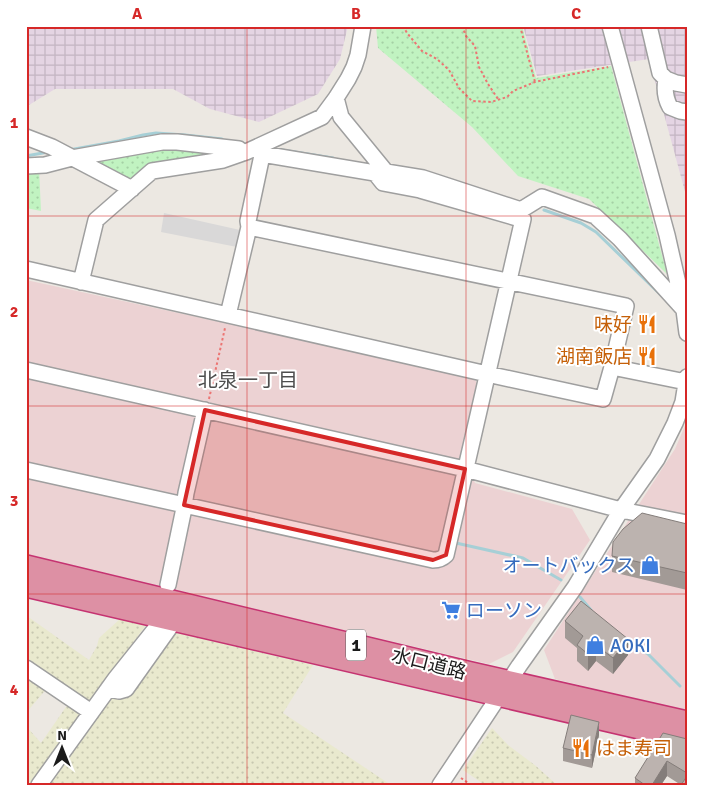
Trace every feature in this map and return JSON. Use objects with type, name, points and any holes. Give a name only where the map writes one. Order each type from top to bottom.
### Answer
[{"type":"highway","name":"水口道路","points":[[26,566],[504,688],[687,739]]},
{"type":"highway","name":"水口道路","points":[[26,586],[165,624],[687,722]]},
{"type":"street","points":[[81,282],[96,220],[152,171],[223,160],[263,149],[322,117],[336,98],[354,67],[360,48],[363,26]]},
{"type":"street","points":[[610,26],[667,235],[686,312],[687,333]]},
{"type":"street","points":[[649,26],[660,73],[666,80],[687,85]]},
{"type":"street","points":[[666,80],[664,89],[666,100],[670,107],[680,112],[687,112]]},
{"type":"street","points":[[26,470],[433,560],[443,559],[447,551],[523,219],[420,190],[392,179],[341,118],[336,98]]},
{"type":"street","points":[[27,138],[52,147],[132,189]]},
{"type":"street","points":[[26,166],[45,165],[70,157],[162,142],[239,149],[243,153]]},
{"type":"street","points":[[263,149],[374,173],[383,183],[392,179],[424,178],[521,210],[542,197],[595,216],[620,239],[686,312]]},
{"type":"street","points":[[228,315],[263,149]]},
{"type":"street","points":[[26,269],[603,399],[626,306],[248,227]]},
{"type":"street","points":[[612,367],[686,382]]},
{"type":"street","points":[[26,370],[465,469],[621,510],[687,523]]},
{"type":"street","points":[[440,785],[504,688],[575,587],[621,510],[657,459],[683,402],[687,377]]},
{"type":"street","points":[[168,585],[205,410]]},
{"type":"street","points":[[108,689],[119,691],[126,689],[165,624]]},
{"type":"street","points":[[39,785],[108,689],[165,624]]},
{"type":"street","points":[[26,668],[91,712]]},
{"type":"path","points":[[403,26],[422,51],[437,59],[449,70],[459,88],[472,101],[491,102],[506,97],[512,91],[535,82],[613,66]]},
{"type":"path","points":[[462,26],[466,36],[474,46],[479,67],[499,100]]},
{"type":"path","points":[[520,26],[535,82]]},
{"type":"path","points":[[205,410],[228,315]]},
{"type":"highlighted area","points":[[205,410],[465,469],[446,555],[433,560],[184,505]]},
{"type":"shaded area","points":[[26,26],[348,26],[340,59],[318,94],[259,122],[210,109],[173,89],[55,89],[26,105]]},
{"type":"shaded area","points":[[523,26],[687,26],[687,199],[649,59],[537,76]]},
{"type":"shaded area","points":[[164,213],[240,230],[237,247],[161,232]]},
{"type":"shaded area","points":[[26,280],[474,377],[477,384],[463,455],[475,483],[572,509],[590,540],[513,652],[489,664],[47,561],[26,554]]},
{"type":"shaded area","points":[[687,421],[687,711],[555,679],[544,650],[675,449]]},
{"type":"green space","points":[[376,26],[522,26],[536,78],[611,66],[667,274],[589,199],[518,176],[472,127],[378,48]]},
{"type":"green space","points":[[140,148],[235,151],[137,179],[126,180],[88,159]]},
{"type":"green space","points":[[39,168],[41,211],[26,208],[26,170]]},
{"type":"green space","points":[[27,616],[89,660],[99,638],[120,619],[146,625],[88,704],[26,663]]},
{"type":"green space","points":[[174,632],[313,665],[283,713],[391,785],[45,785],[108,695],[127,697]]},
{"type":"green space","points":[[26,672],[48,687],[26,713]]},
{"type":"green space","points":[[68,704],[81,715],[31,785],[26,785],[26,726],[41,743]]},
{"type":"green space","points":[[492,728],[508,745],[557,785],[485,785],[463,770]]},
{"type":"building","name":"オートバックス","points":[[642,513],[687,524],[687,573],[612,556],[613,542],[623,529]]},
{"type":"building","points":[[581,601],[628,639],[613,658],[596,645],[588,654],[577,645],[583,636],[565,621]]},
{"type":"building","points":[[571,715],[599,722],[592,755],[563,748]]},
{"type":"building","points":[[663,733],[687,739],[687,773],[667,761],[652,785],[645,785],[635,778]]},
{"type":"building","points":[[687,776],[687,785],[681,785]]},
{"type":"waterway","points":[[69,150],[156,133],[222,139]]},
{"type":"waterway","points":[[282,150],[333,158]]},
{"type":"waterway","points":[[26,156],[48,152]]},
{"type":"waterway","points":[[544,210],[581,223],[596,232],[664,298]]},
{"type":"waterway","points":[[456,543],[523,558],[561,580]]},
{"type":"waterway","points":[[580,597],[591,610]]},
{"type":"waterway","points":[[625,641],[648,654],[680,686]]},
{"type":"place","name":"味好","points":[[647,324]]},
{"type":"place","name":"湖南飯店","points":[[647,356]]},
{"type":"place","name":"オートバックス","points":[[650,565]]},
{"type":"place","name":"ローソン","points":[[451,610]]},
{"type":"place","name":"AOKI","points":[[595,645]]},
{"type":"place","name":"はま寿司","points":[[581,748]]},
{"type":"district","name":"北泉一丁目","points":[[248,380]]}]
